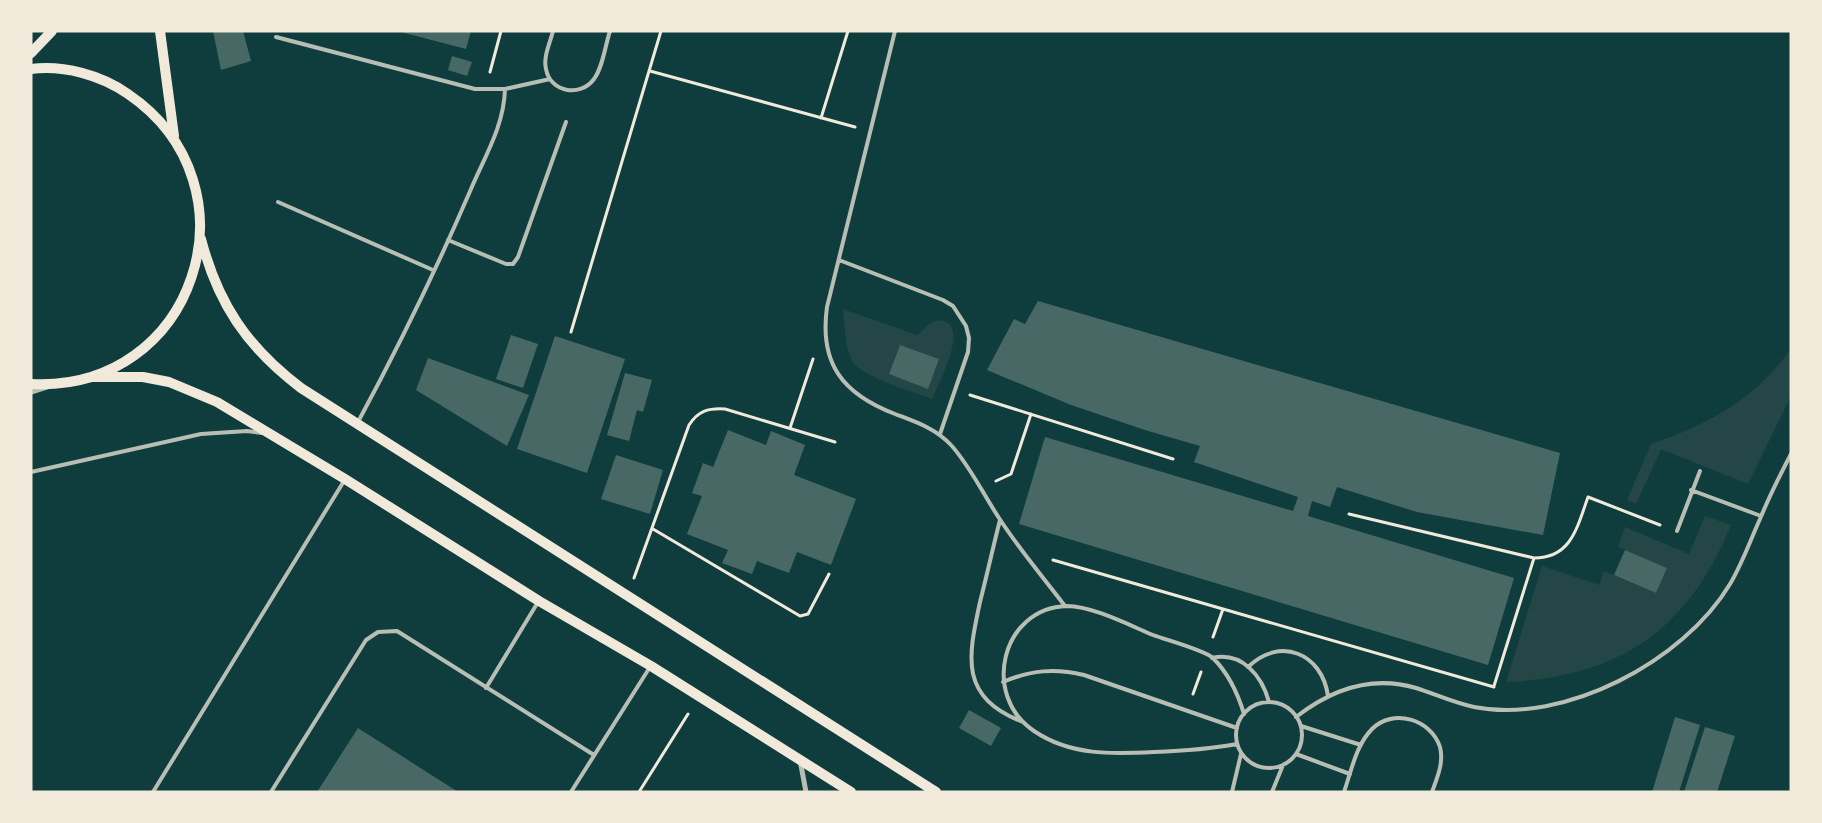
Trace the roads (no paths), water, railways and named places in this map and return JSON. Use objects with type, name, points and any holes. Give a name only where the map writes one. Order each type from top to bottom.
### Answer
[{"type":"main road","points":[[31,53],[52,31]]},
{"type":"main road","points":[[160,31],[174,136]]},
{"type":"main road","points":[[31,69],[44,67],[82,72],[117,86],[149,108],[174,136],[191,168],[199,203],[201,239],[209,269],[221,297],[236,324],[255,348],[277,370],[356,424],[936,792]]},
{"type":"main road","points":[[91,377],[125,362],[154,339],[178,310],[193,276],[201,239]]},
{"type":"main road","points":[[31,384],[52,385],[91,377],[143,377],[169,382],[217,402],[345,479],[539,601],[651,666],[851,792]]},
{"type":"street","points":[[31,392],[52,385]]},
{"type":"street","points":[[800,760],[806,792]]},
{"type":"lane","points":[[553,31],[545,59],[546,70],[550,79],[557,87],[566,90],[577,90],[587,86],[594,79],[610,31]]},
{"type":"lane","points":[[895,31],[825,323],[829,356],[837,374],[850,389],[865,401],[928,426],[940,434],[952,447],[1023,552],[1065,606]]},
{"type":"lane","points":[[276,37],[458,85],[486,90],[505,89],[550,79]]},
{"type":"lane","points":[[356,424],[386,371],[448,240],[502,119],[505,89]]},
{"type":"lane","points":[[448,240],[506,264],[513,264],[518,257],[566,122]]},
{"type":"lane","points":[[278,202],[434,270]]},
{"type":"lane","points":[[839,260],[943,300],[953,306],[966,326],[969,338],[968,352],[940,434]]},
{"type":"lane","points":[[31,472],[201,434],[247,431],[270,434]]},
{"type":"lane","points":[[1296,717],[1328,696],[1367,683],[1388,683],[1414,688],[1450,700],[1487,709],[1524,708],[1562,702],[1620,682],[1673,648],[1716,605],[1730,584],[1791,454]]},
{"type":"lane","points":[[1677,531],[1700,470]]},
{"type":"lane","points":[[153,792],[345,479]]},
{"type":"lane","points":[[1691,490],[1761,516]]},
{"type":"lane","points":[[1000,520],[973,636],[970,664],[982,694],[993,706],[1007,716],[1023,722]]},
{"type":"lane","points":[[486,688],[539,601]]},
{"type":"lane","points":[[1237,744],[1214,748],[1103,754],[1057,743],[1035,732],[1023,722],[1007,697],[1003,682],[1006,652],[1023,626],[1050,609],[1065,606],[1079,607],[1212,658],[1239,697],[1244,714]]},
{"type":"lane","points":[[271,792],[366,640],[378,632],[397,631],[594,755]]},
{"type":"lane","points":[[1248,667],[1266,654],[1288,651],[1298,654],[1308,659],[1323,674],[1328,696]]},
{"type":"lane","points":[[1212,658],[1221,656],[1236,659],[1248,667],[1258,676],[1269,702]]},
{"type":"lane","points":[[571,792],[651,666]]},
{"type":"lane","points":[[1003,682],[1035,672],[1068,671],[1236,728]]},
{"type":"lane","points":[[1272,792],[1283,765],[1296,754],[1301,745],[1301,726],[1296,717],[1280,704],[1269,702],[1255,705],[1244,714],[1236,728],[1237,744],[1241,754],[1253,764],[1260,766],[1268,768],[1283,765]]},
{"type":"lane","points":[[1344,792],[1361,745],[1373,727],[1394,718],[1418,722],[1428,728],[1440,748],[1441,760],[1432,792]]},
{"type":"lane","points":[[1301,726],[1361,745]]},
{"type":"lane","points":[[1232,792],[1241,754]]},
{"type":"lane","points":[[1296,754],[1350,774]]}]
